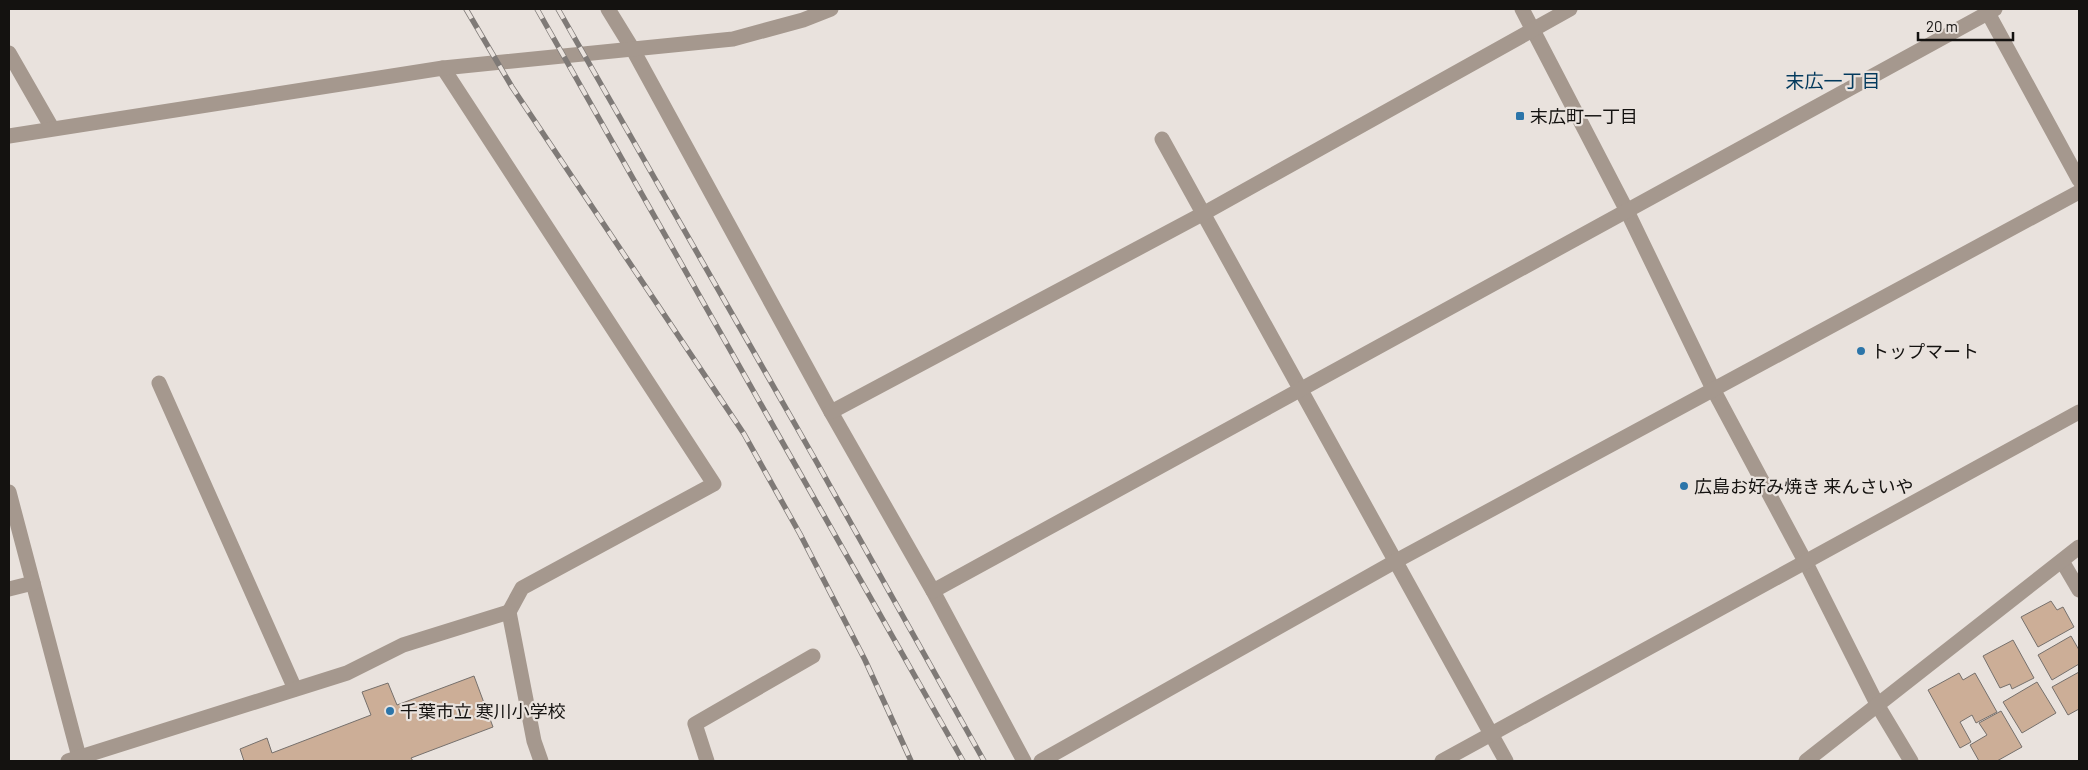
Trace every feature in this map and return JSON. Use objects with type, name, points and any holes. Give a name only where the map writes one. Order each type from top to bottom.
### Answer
[{"type":"street","points":[[608,9],[632,48],[831,412],[933,591],[1024,761]]},
{"type":"street","points":[[9,136],[443,68],[733,39],[803,20],[831,9]]},
{"type":"street","points":[[1522,9],[1626,211],[1714,389],[1806,563],[1878,706],[1911,761]]},
{"type":"street","points":[[831,412],[1203,213],[1570,9]]},
{"type":"street","points":[[933,591],[1992,11],[2079,180]]},
{"type":"street","points":[[9,53],[52,128]]},
{"type":"street","points":[[443,68],[714,484],[522,588],[509,612],[534,740],[541,761]]},
{"type":"street","points":[[1162,139],[1506,761]]},
{"type":"street","points":[[1041,761],[1396,561],[2079,192]]},
{"type":"street","points":[[159,383],[295,689]]},
{"type":"street","points":[[1442,761],[2079,412]]},
{"type":"street","points":[[9,492],[33,583],[73,759],[347,673],[403,645],[509,612]]},
{"type":"street","points":[[1806,761],[2079,547]]},
{"type":"street","points":[[2062,561],[2079,590]]},
{"type":"street","points":[[9,589],[33,583]]},
{"type":"street","points":[[707,761],[695,724],[813,656]]},
{"type":"building","points":[[2051,601],[2057,610],[2063,607],[2074,627],[2038,647],[2021,617]]},
{"type":"building","points":[[2071,636],[2079,650],[2079,664],[2052,680],[2038,655]]},
{"type":"building","points":[[2013,640],[2034,678],[2012,689],[2010,684],[2000,688],[1983,656]]},
{"type":"building","points":[[2079,672],[2079,709],[2068,715],[2052,687]]},
{"type":"building","points":[[1959,673],[1963,680],[1975,673],[1997,712],[1976,723],[1972,715],[1960,722],[1971,742],[1960,748],[1928,690]]},
{"type":"building","points":[[474,676],[493,727],[411,758],[413,761],[244,761],[240,749],[267,738],[272,753],[371,715],[362,692],[388,683],[397,705]]},
{"type":"building","points":[[2037,682],[2056,713],[2022,733],[2003,702]]},
{"type":"building","points":[[2001,711],[2022,747],[1997,761],[1979,761],[1970,745],[1987,735],[1979,723]]},
{"type":"railway","points":[[466,9],[512,87],[744,434],[800,534],[865,660],[911,761]]},
{"type":"railway","points":[[537,9],[963,761]]},
{"type":"railway","points":[[558,9],[816,461],[984,761]]},
{"type":"place","name":"末広町一丁目","points":[[1520,116]]},
{"type":"place","name":"トップマート","points":[[1861,351]]},
{"type":"place","name":"広島お好み焼き 来んさいや","points":[[1684,486]]},
{"type":"place","name":"千葉市立 寒川小学校","points":[[390,711]]},
{"type":"district","name":"末広一丁目","points":[[1833,80]]}]
